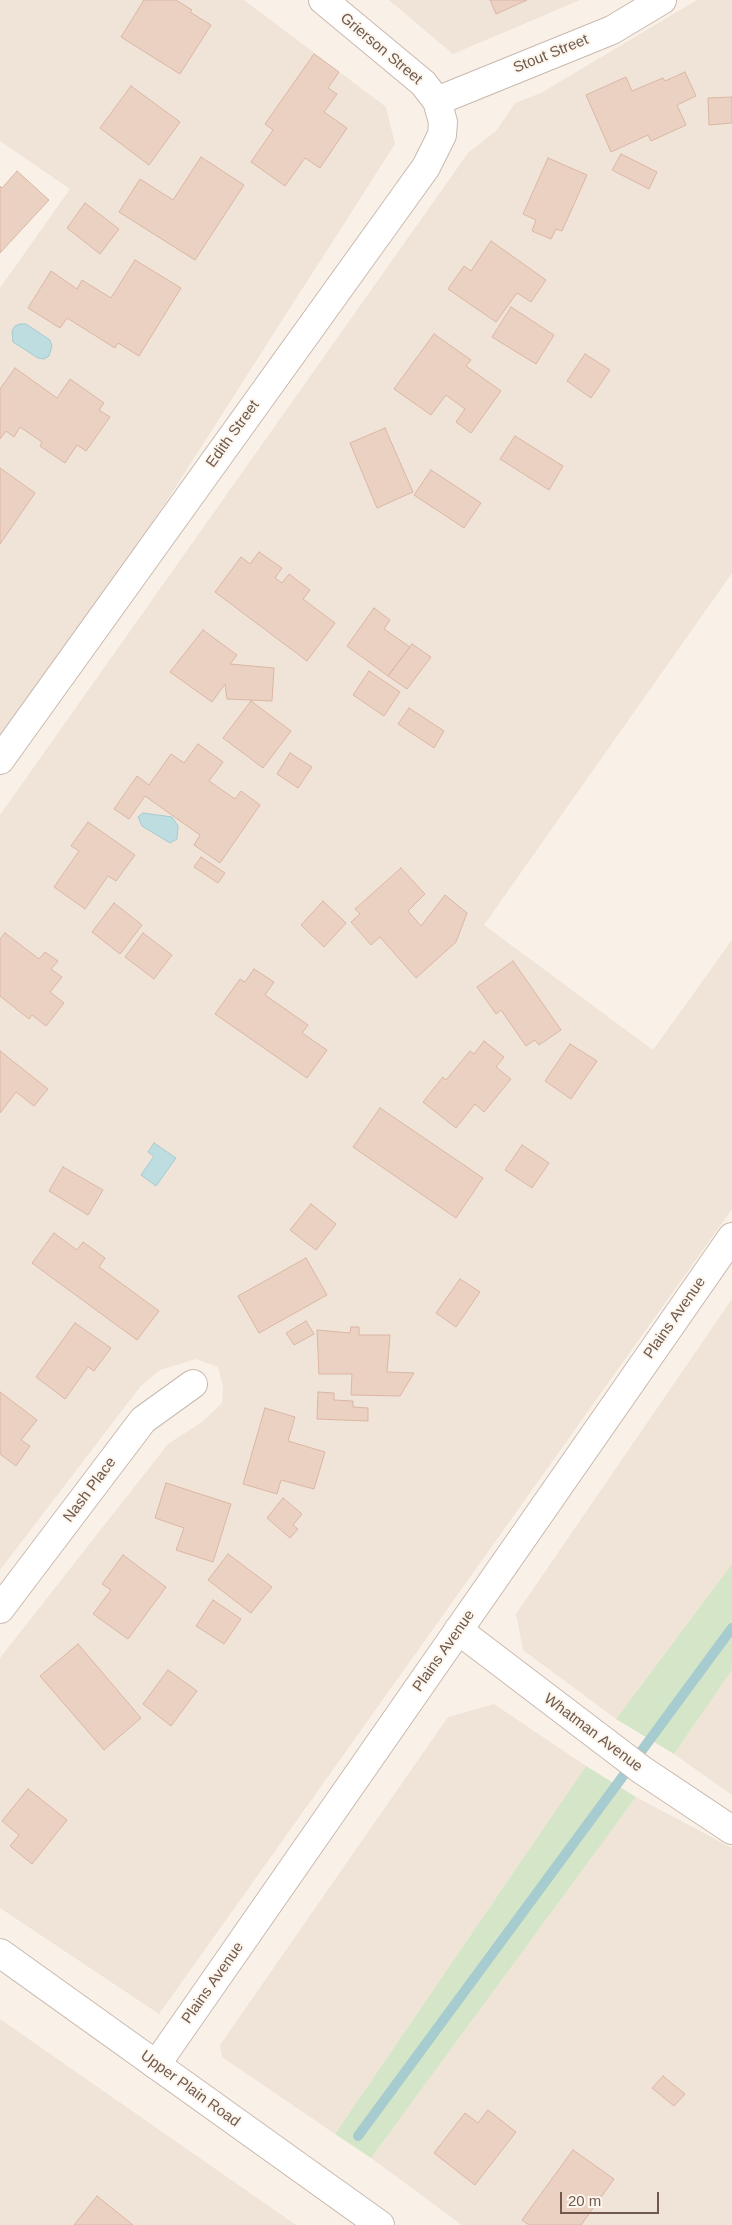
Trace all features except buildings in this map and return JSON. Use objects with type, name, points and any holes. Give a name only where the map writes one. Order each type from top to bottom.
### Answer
[{"type":"street","name":"Grierson Street","points":[[323,0],[423,83],[437,101]]},
{"type":"street","name":"Stout Street","points":[[437,101],[612,30],[662,0]]},
{"type":"street","name":"Edith Street","points":[[0,760],[426,166],[442,135],[443,122],[437,101]]},
{"type":"street","name":"Plains Avenue","points":[[156,2065],[732,1237]]},
{"type":"street","name":"Nash Place","points":[[0,1609],[143,1420],[193,1384]]},
{"type":"street","name":"Whatman Avenue","points":[[458,1630],[642,1770],[732,1830]]},
{"type":"street","name":"Upper Plain Road","points":[[0,1953],[380,2225]]},
{"type":"shaded area","points":[[0,0],[244,0],[386,107],[395,144],[6,752],[0,748],[0,288],[70,189],[0,141]]},
{"type":"shaded area","points":[[389,0],[580,0],[453,54]]},
{"type":"shaded area","points":[[697,0],[732,0],[732,573],[484,925],[653,1050],[732,940],[732,1209],[159,2014],[0,1908],[0,1658],[168,1444],[202,1422],[222,1403],[223,1387],[218,1367],[196,1359],[160,1370],[140,1387],[0,1570],[0,815],[468,153],[497,130],[515,103],[541,93]]},
{"type":"shaded area","points":[[732,1299],[732,1564],[616,1719],[523,1650],[516,1614]]},
{"type":"shaded area","points":[[732,1670],[732,1795],[674,1754]]},
{"type":"shaded area","points":[[494,1704],[586,1766],[335,2134],[222,2057],[220,2045],[448,1717]]},
{"type":"shaded area","points":[[636,1797],[732,1848],[732,2225],[462,2225],[371,2158]]},
{"type":"shaded area","points":[[0,2019],[296,2225],[0,2225]]},
{"type":"green space","points":[[732,1564],[732,1670],[674,1754],[616,1719]]},
{"type":"green space","points":[[586,1766],[636,1797],[371,2158],[335,2134]]},
{"type":"water","points":[[26,324],[50,340],[52,346],[49,356],[44,359],[38,358],[13,342],[12,331],[15,326]]},
{"type":"water","points":[[143,813],[172,817],[178,826],[177,839],[170,843],[142,826],[138,817]]},
{"type":"water","points":[[154,1143],[176,1158],[156,1186],[141,1175],[154,1156],[148,1152]]},
{"type":"waterway","points":[[358,2136],[732,1628]]}]
